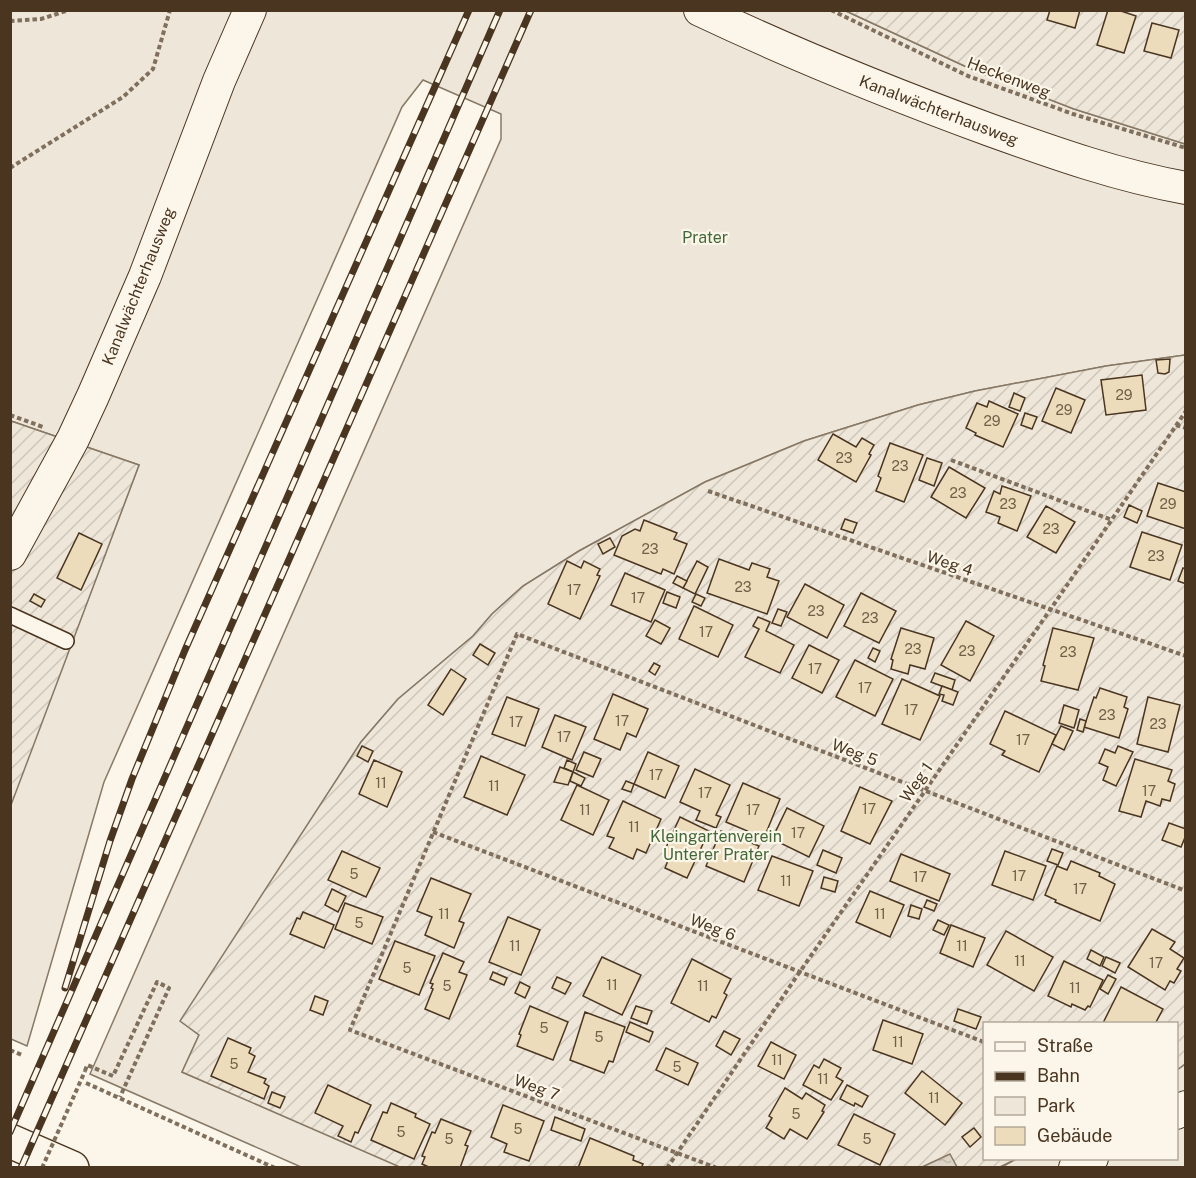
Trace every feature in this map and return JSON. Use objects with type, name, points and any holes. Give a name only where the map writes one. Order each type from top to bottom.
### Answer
[{"type":"highway","points":[[10,1141],[72,1167]]},
{"type":"street","name":"Kanalwächterhausweg","points":[[10,554],[73,439],[93,396],[145,276],[219,81],[250,10]]},
{"type":"street","name":"Kanalwächterhausweg","points":[[700,10],[762,40],[922,105],[1131,177],[1185,188]]},
{"type":"lane","points":[[10,615],[66,641]]},
{"type":"path","points":[[10,21],[41,19],[69,10]]},
{"type":"path","points":[[10,168],[123,97],[153,69],[170,10]]},
{"type":"path","name":"Heckenweg","points":[[831,10],[968,76],[1073,114],[1185,148]]},
{"type":"path","name":"Weg 1","points":[[668,1167],[799,972],[1185,411]]},
{"type":"path","points":[[1176,425],[1185,428]]},
{"type":"path","points":[[951,460],[1112,520]]},
{"type":"path","name":"Weg 4","points":[[708,491],[1185,656]]},
{"type":"path","name":"Weg 5","points":[[433,832],[517,634],[1185,891]]},
{"type":"path","name":"Weg 6","points":[[433,832],[983,1042]]},
{"type":"path","name":"Weg 7","points":[[433,832],[350,1030],[717,1167]]},
{"type":"path","points":[[42,1167],[87,1065],[114,1076],[157,982],[169,988],[120,1097]]},
{"type":"path","points":[[10,1050],[22,1055]]},
{"type":"path","points":[[86,1083],[275,1167]]},
{"type":"green space","name":"Prater","points":[[11,11],[846,11],[971,69],[1074,109],[1185,144],[1185,355],[1106,366],[975,391],[918,405],[804,441],[705,482],[579,551],[523,586],[492,614],[473,636],[398,699],[361,742],[181,1021],[199,1035],[182,1072],[402,1167],[301,1167],[90,1074],[501,139],[501,114],[423,80],[402,107],[104,782],[27,1046],[11,1039],[10,805],[139,465],[11,421]]},
{"type":"green space","points":[[846,11],[1185,11],[1185,144],[1074,109],[971,69]]},
{"type":"green space","name":"Kleingartenverein Unterer Prater","points":[[1185,355],[1185,1064],[1178,1069],[1178,1022],[983,1022],[983,1160],[1014,1160],[1000,1167],[402,1168],[182,1072],[199,1035],[180,1021],[361,742],[398,699],[473,636],[492,614],[523,586],[579,551],[705,482],[804,441],[918,405],[975,391],[1106,366]]},
{"type":"green space","points":[[11,421],[139,465],[11,805]]},
{"type":"green space","points":[[1185,1064],[1185,1167],[1000,1168],[1014,1160],[1178,1160],[1178,1069]]},
{"type":"water","points":[[950,1154],[957,1167],[922,1167]]},
{"type":"building","points":[[1050,10],[1080,10],[1075,28],[1047,20]]},
{"type":"building","points":[[1108,10],[1118,10],[1136,16],[1124,53],[1097,45]]},
{"type":"building","points":[[1152,23],[1179,30],[1171,58],[1144,51]]},
{"type":"building","points":[[1170,359],[1169,372],[1158,373],[1156,360]]},
{"type":"building","points":[[1142,375],[1146,410],[1106,415],[1101,380]]},
{"type":"building","points":[[1056,388],[1085,400],[1071,433],[1042,421]]},
{"type":"building","points":[[1014,393],[1025,398],[1020,411],[1009,407]]},
{"type":"building","points":[[989,401],[1018,414],[1003,447],[975,435],[976,433],[966,428],[977,403],[987,407]]},
{"type":"building","points":[[1025,413],[1037,417],[1032,429],[1021,425]]},
{"type":"building","points":[[833,434],[856,447],[862,438],[874,445],[856,482],[818,460]]},
{"type":"building","points":[[890,443],[923,455],[904,502],[876,491],[881,478],[878,476]]},
{"type":"building","points":[[927,458],[942,463],[934,486],[919,480]]},
{"type":"building","points":[[949,467],[985,488],[966,518],[931,497]]},
{"type":"building","points":[[1158,483],[1186,492],[1186,529],[1147,516]]},
{"type":"building","points":[[1002,486],[1031,496],[1017,531],[998,523],[1000,517],[986,512],[994,491],[1000,494]]},
{"type":"building","points":[[1129,505],[1142,511],[1137,523],[1124,517]]},
{"type":"building","points":[[1046,506],[1075,522],[1056,553],[1027,537]]},
{"type":"building","points":[[845,519],[857,523],[853,533],[841,529]]},
{"type":"building","points":[[644,520],[677,533],[674,539],[687,544],[674,574],[663,569],[661,574],[614,555],[622,536],[635,529],[640,531]]},
{"type":"building","points":[[1142,532],[1182,545],[1170,580],[1130,567]]},
{"type":"building","points":[[79,533],[102,544],[81,590],[57,578]]},
{"type":"building","points":[[610,538],[615,547],[603,554],[598,544]]},
{"type":"building","points":[[719,559],[749,570],[752,563],[770,569],[767,577],[779,581],[767,614],[707,593]]},
{"type":"building","points":[[567,561],[581,568],[584,561],[600,569],[597,575],[600,576],[580,619],[548,604]]},
{"type":"building","points":[[697,561],[708,567],[695,594],[683,588]]},
{"type":"building","points":[[1183,568],[1186,569],[1186,584],[1178,581]]},
{"type":"building","points":[[625,573],[665,590],[651,622],[611,605]]},
{"type":"building","points":[[677,576],[687,581],[683,588],[673,583]]},
{"type":"building","points":[[805,584],[844,605],[827,638],[787,617]]},
{"type":"building","points":[[667,592],[680,597],[676,608],[663,603]]},
{"type":"building","points":[[861,593],[896,611],[879,643],[844,626]]},
{"type":"building","points":[[34,594],[45,600],[41,607],[30,601]]},
{"type":"building","points":[[696,594],[705,598],[701,606],[692,602]]},
{"type":"building","points":[[694,606],[733,625],[718,657],[679,639]]},
{"type":"building","points":[[778,609],[787,612],[781,626],[772,623]]},
{"type":"building","points":[[758,617],[770,622],[766,631],[794,645],[780,673],[745,657],[759,629],[753,626]]},
{"type":"building","points":[[655,620],[670,628],[661,644],[646,636]]},
{"type":"building","points":[[966,621],[994,636],[970,681],[941,665]]},
{"type":"building","points":[[901,628],[934,638],[925,669],[910,665],[908,674],[891,669],[893,660],[891,659]]},
{"type":"building","points":[[1053,628],[1094,638],[1078,690],[1041,681]]},
{"type":"building","points":[[480,644],[495,653],[488,665],[473,655]]},
{"type":"building","points":[[809,645],[839,660],[822,693],[792,678]]},
{"type":"building","points":[[873,648],[880,651],[875,662],[868,658]]},
{"type":"building","points":[[855,660],[893,679],[875,716],[836,697]]},
{"type":"building","points":[[654,663],[660,666],[655,675],[649,671]]},
{"type":"building","points":[[451,669],[466,679],[443,715],[428,705]]},
{"type":"building","points":[[935,673],[955,680],[952,690],[931,682]]},
{"type":"building","points":[[902,679],[940,696],[920,740],[882,724]]},
{"type":"building","points":[[942,686],[958,692],[953,705],[942,701],[944,695],[939,694]]},
{"type":"building","points":[[1100,688],[1127,697],[1124,707],[1128,709],[1119,738],[1084,727],[1094,697],[1096,698]]},
{"type":"building","points":[[613,694],[648,709],[636,737],[627,733],[620,750],[594,739]]},
{"type":"building","points":[[507,697],[539,709],[525,746],[492,734]]},
{"type":"building","points":[[1148,697],[1180,705],[1168,752],[1137,744]]},
{"type":"building","points":[[1064,705],[1079,710],[1074,728],[1059,723]]},
{"type":"building","points":[[1005,711],[1056,735],[1039,772],[1002,755],[1005,751],[990,744]]},
{"type":"building","points":[[555,715],[586,727],[572,760],[542,747]]},
{"type":"building","points":[[1080,719],[1086,721],[1083,732],[1077,730]]},
{"type":"building","points":[[1061,726],[1073,731],[1064,750],[1052,744]]},
{"type":"building","points":[[362,746],[373,751],[368,762],[357,756]]},
{"type":"building","points":[[1118,746],[1133,752],[1116,786],[1103,780],[1108,767],[1099,763],[1105,749],[1115,753]]},
{"type":"building","points":[[584,752],[601,759],[593,777],[576,770]]},
{"type":"building","points":[[648,752],[679,766],[665,798],[634,784]]},
{"type":"building","points":[[481,756],[525,775],[507,815],[464,797]]},
{"type":"building","points":[[1135,759],[1172,770],[1168,781],[1175,784],[1170,801],[1162,799],[1160,806],[1146,801],[1141,817],[1119,811]]},
{"type":"building","points":[[374,760],[402,772],[387,807],[359,794]]},
{"type":"building","points":[[567,760],[576,764],[573,772],[564,768]]},
{"type":"building","points":[[560,767],[573,772],[568,785],[554,782]]},
{"type":"building","points":[[695,769],[730,785],[716,815],[721,817],[716,828],[696,820],[700,811],[680,802]]},
{"type":"building","points":[[573,772],[585,778],[581,786],[570,781]]},
{"type":"building","points":[[626,781],[634,784],[631,792],[622,789]]},
{"type":"building","points":[[743,783],[780,799],[764,838],[726,822]]},
{"type":"building","points":[[577,785],[609,800],[593,835],[561,820]]},
{"type":"building","points":[[860,787],[892,801],[870,844],[841,831]]},
{"type":"building","points":[[623,801],[661,819],[646,853],[637,849],[633,859],[609,848],[614,838],[607,836]]},
{"type":"building","points":[[787,808],[824,826],[809,857],[772,839]]},
{"type":"building","points":[[680,817],[709,831],[687,878],[665,868],[669,858],[663,854]]},
{"type":"building","points":[[1169,823],[1186,829],[1181,847],[1162,840]]},
{"type":"building","points":[[721,831],[759,846],[744,882],[706,866]]},
{"type":"building","points":[[1052,849],[1063,853],[1058,865],[1047,861]]},
{"type":"building","points":[[823,850],[842,858],[836,873],[817,865]]},
{"type":"building","points":[[342,851],[380,868],[366,897],[328,880]]},
{"type":"building","points":[[1005,851],[1046,866],[1033,900],[992,885]]},
{"type":"building","points":[[901,854],[950,874],[939,901],[890,881]]},
{"type":"building","points":[[772,856],[813,871],[799,906],[758,890]]},
{"type":"building","points":[[1071,861],[1100,873],[1099,876],[1115,884],[1100,921],[1055,902],[1056,900],[1045,895],[1057,866],[1067,870]]},
{"type":"building","points":[[824,877],[838,881],[835,892],[821,888]]},
{"type":"building","points":[[431,878],[471,894],[459,921],[464,923],[454,948],[425,935],[432,917],[417,911]]},
{"type":"building","points":[[332,889],[346,896],[338,912],[325,905]]},
{"type":"building","points":[[870,891],[904,905],[890,937],[856,922]]},
{"type":"building","points":[[927,900],[937,904],[934,911],[924,907]]},
{"type":"building","points":[[345,903],[383,917],[372,944],[335,929]]},
{"type":"building","points":[[911,905],[922,909],[919,919],[908,916]]},
{"type":"building","points":[[303,912],[334,925],[324,948],[290,934],[297,918],[300,919]]},
{"type":"building","points":[[508,917],[540,930],[521,975],[489,962]]},
{"type":"building","points":[[938,920],[949,925],[944,935],[933,930]]},
{"type":"building","points":[[951,925],[985,938],[973,967],[940,953]]},
{"type":"building","points":[[1152,929],[1175,942],[1170,949],[1184,958],[1177,969],[1181,971],[1174,983],[1170,981],[1165,990],[1128,967]]},
{"type":"building","points":[[1006,931],[1053,957],[1034,991],[987,965]]},
{"type":"building","points":[[395,941],[435,956],[419,995],[379,979]]},
{"type":"building","points":[[1091,950],[1104,957],[1100,966],[1087,959]]},
{"type":"building","points":[[443,953],[464,962],[459,972],[467,975],[449,1019],[425,1009],[433,989],[431,988],[433,984],[430,983]]},
{"type":"building","points":[[602,957],[641,975],[622,1015],[583,996]]},
{"type":"building","points":[[1106,957],[1120,963],[1115,973],[1102,966]]},
{"type":"building","points":[[692,959],[731,979],[724,993],[727,995],[716,1018],[712,1016],[709,1022],[671,1003]]},
{"type":"building","points":[[1064,961],[1103,980],[1090,1007],[1088,1006],[1085,1010],[1072,1004],[1071,1007],[1048,996]]},
{"type":"building","points":[[493,972],[507,978],[504,985],[490,979]]},
{"type":"building","points":[[1108,975],[1116,979],[1108,994],[1100,989]]},
{"type":"building","points":[[557,977],[571,983],[565,994],[552,988]]},
{"type":"building","points":[[520,982],[530,987],[525,998],[515,993]]},
{"type":"building","points":[[1121,987],[1163,1009],[1156,1022],[1104,1022]]},
{"type":"building","points":[[315,996],[328,1001],[323,1015],[310,1010]]},
{"type":"building","points":[[530,1006],[568,1022],[553,1060],[517,1046],[521,1035],[519,1034]]},
{"type":"building","points":[[636,1006],[652,1011],[647,1024],[631,1018]]},
{"type":"building","points":[[958,1009],[981,1017],[976,1029],[954,1021]]},
{"type":"building","points":[[585,1012],[625,1027],[613,1062],[609,1061],[604,1073],[570,1060]]},
{"type":"building","points":[[883,1020],[923,1034],[912,1064],[873,1050]]},
{"type":"building","points":[[630,1022],[653,1032],[649,1042],[626,1032]]},
{"type":"building","points":[[724,1031],[740,1039],[731,1055],[716,1046]]},
{"type":"building","points":[[228,1038],[251,1048],[249,1053],[255,1056],[248,1072],[266,1079],[264,1083],[269,1086],[264,1099],[211,1076]]},
{"type":"building","points":[[771,1042],[796,1055],[784,1079],[758,1066]]},
{"type":"building","points":[[666,1048],[698,1063],[688,1085],[656,1070]]},
{"type":"building","points":[[824,1059],[841,1068],[836,1077],[843,1081],[831,1100],[803,1085],[814,1065],[819,1068]]},
{"type":"building","points":[[922,1071],[962,1103],[945,1125],[905,1093]]},
{"type":"building","points":[[328,1085],[371,1105],[358,1133],[355,1132],[351,1142],[338,1136],[343,1126],[315,1113]]},
{"type":"building","points":[[847,1085],[868,1096],[862,1107],[840,1099]]},
{"type":"building","points":[[785,1088],[802,1099],[806,1093],[825,1105],[822,1111],[824,1112],[807,1139],[790,1129],[784,1139],[766,1128],[772,1118],[769,1116]]},
{"type":"building","points":[[272,1092],[285,1097],[280,1108],[268,1103]]},
{"type":"building","points":[[391,1103],[416,1114],[415,1117],[430,1124],[414,1159],[371,1140],[383,1112],[387,1113]]},
{"type":"building","points":[[503,1105],[544,1121],[529,1161],[504,1152],[507,1144],[491,1137]]},
{"type":"building","points":[[854,1114],[895,1134],[880,1165],[838,1145]]},
{"type":"building","points":[[555,1117],[585,1129],[581,1141],[551,1130]]},
{"type":"building","points":[[441,1119],[471,1131],[460,1168],[431,1168],[422,1164],[425,1157],[422,1156],[432,1132],[435,1133]]},
{"type":"building","points":[[974,1128],[981,1137],[970,1147],[962,1137]]},
{"type":"building","points":[[590,1138],[634,1156],[633,1160],[643,1164],[641,1168],[578,1168]]},
{"type":"railway","points":[[65,988],[110,841],[132,779],[185,650],[469,10]]},
{"type":"railway","points":[[10,1132],[500,10]]},
{"type":"railway","points":[[21,1168],[531,10]]}]
